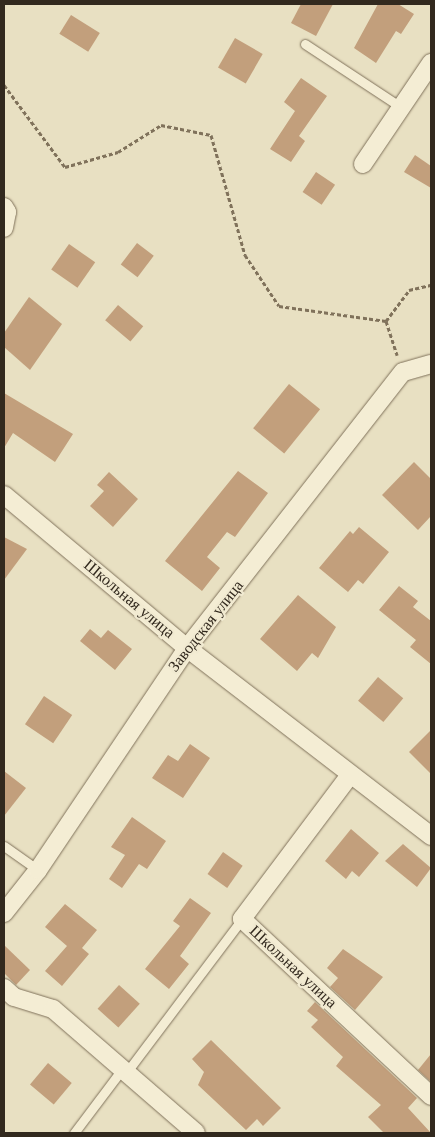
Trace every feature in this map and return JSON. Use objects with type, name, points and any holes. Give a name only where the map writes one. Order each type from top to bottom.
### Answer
[{"type":"street","points":[[363,164],[431,63]]},
{"type":"street","points":[[403,372],[431,364]]},
{"type":"street","name":"Заводская улица","points":[[4,913],[38,870],[187,648],[403,372]]},
{"type":"street","name":"Школьная улица","points":[[4,495],[187,648],[431,836]]},
{"type":"street","name":"Школьная улица","points":[[350,775],[242,919],[431,1096]]},
{"type":"street","points":[[4,988],[14,996],[53,1009],[196,1133]]},
{"type":"lane","points":[[305,44],[402,107]]},
{"type":"lane","points":[[4,846],[38,870]]},
{"type":"lane","points":[[74,1133],[242,919]]},
{"type":"path","points":[[4,85],[65,167],[118,152],[161,125],[211,135],[245,255],[278,306],[386,321]]},
{"type":"path","points":[[386,321],[409,290],[431,285]]},
{"type":"path","points":[[386,321],[403,372]]},
{"type":"building","points":[[301,4],[333,4],[316,36],[291,23]]},
{"type":"building","points":[[378,4],[398,4],[414,14],[401,34],[396,31],[376,63],[354,48]]},
{"type":"building","points":[[71,15],[100,33],[88,52],[59,34]]},
{"type":"building","points":[[235,38],[263,54],[246,83],[218,67]]},
{"type":"building","points":[[301,78],[327,96],[299,136],[305,141],[291,162],[270,149],[295,111],[284,102]]},
{"type":"building","points":[[415,155],[431,166],[431,188],[404,172]]},
{"type":"building","points":[[316,172],[335,185],[322,205],[303,192]]},
{"type":"building","points":[[137,243],[154,256],[138,277],[121,265]]},
{"type":"building","points":[[69,244],[95,262],[77,288],[51,269]]},
{"type":"building","points":[[29,297],[62,324],[30,370],[4,347],[4,333]]},
{"type":"building","points":[[118,305],[143,326],[130,342],[105,320]]},
{"type":"building","points":[[289,384],[320,409],[284,453],[253,428]]},
{"type":"building","points":[[4,393],[73,434],[55,462],[13,433],[4,448]]},
{"type":"building","points":[[414,462],[431,479],[431,516],[418,530],[382,495]]},
{"type":"building","points":[[238,471],[268,493],[235,537],[227,532],[207,557],[220,568],[202,591],[165,561]]},
{"type":"building","points":[[109,472],[138,499],[113,527],[90,506],[104,491],[97,485]]},
{"type":"building","points":[[359,527],[389,552],[363,584],[358,580],[348,592],[319,568],[350,531],[353,534]]},
{"type":"building","points":[[4,537],[27,549],[4,580]]},
{"type":"building","points":[[399,586],[418,601],[413,607],[431,621],[431,664],[410,647],[416,640],[379,610]]},
{"type":"building","points":[[298,595],[336,627],[318,658],[312,653],[297,671],[260,639]]},
{"type":"building","points":[[90,629],[101,638],[108,630],[132,649],[115,670],[80,641]]},
{"type":"building","points":[[378,677],[403,698],[383,722],[358,701]]},
{"type":"building","points":[[44,696],[72,715],[53,743],[25,724]]},
{"type":"building","points":[[431,730],[431,774],[409,752]]},
{"type":"building","points":[[190,744],[210,758],[183,798],[152,778],[168,755],[178,761]]},
{"type":"building","points":[[4,771],[26,788],[4,816]]},
{"type":"building","points":[[132,817],[166,841],[147,869],[139,864],[122,888],[109,879],[125,855],[111,847]]},
{"type":"building","points":[[351,829],[379,853],[359,877],[352,871],[346,879],[325,861]]},
{"type":"building","points":[[403,844],[431,868],[417,887],[385,861]]},
{"type":"building","points":[[223,852],[243,866],[227,888],[208,874]]},
{"type":"building","points":[[190,898],[211,913],[180,956],[189,964],[169,989],[145,969],[180,926],[173,921]]},
{"type":"building","points":[[65,904],[97,930],[82,948],[89,954],[62,986],[45,971],[67,946],[45,927]]},
{"type":"building","points":[[4,945],[30,970],[16,985],[4,973]]},
{"type":"building","points":[[343,949],[383,977],[355,1010],[330,987],[338,978],[327,968]]},
{"type":"building","points":[[119,985],[140,1004],[118,1028],[98,1009]]},
{"type":"building","points":[[315,1002],[417,1098],[408,1108],[431,1133],[384,1133],[368,1117],[381,1105],[336,1066],[343,1057],[311,1027],[318,1020],[307,1011]]},
{"type":"building","points":[[211,1040],[281,1108],[263,1126],[257,1119],[246,1130],[198,1085],[204,1072],[192,1059]]},
{"type":"building","points":[[431,1054],[431,1082],[418,1070]]},
{"type":"building","points":[[48,1063],[72,1083],[54,1104],[30,1084]]}]
